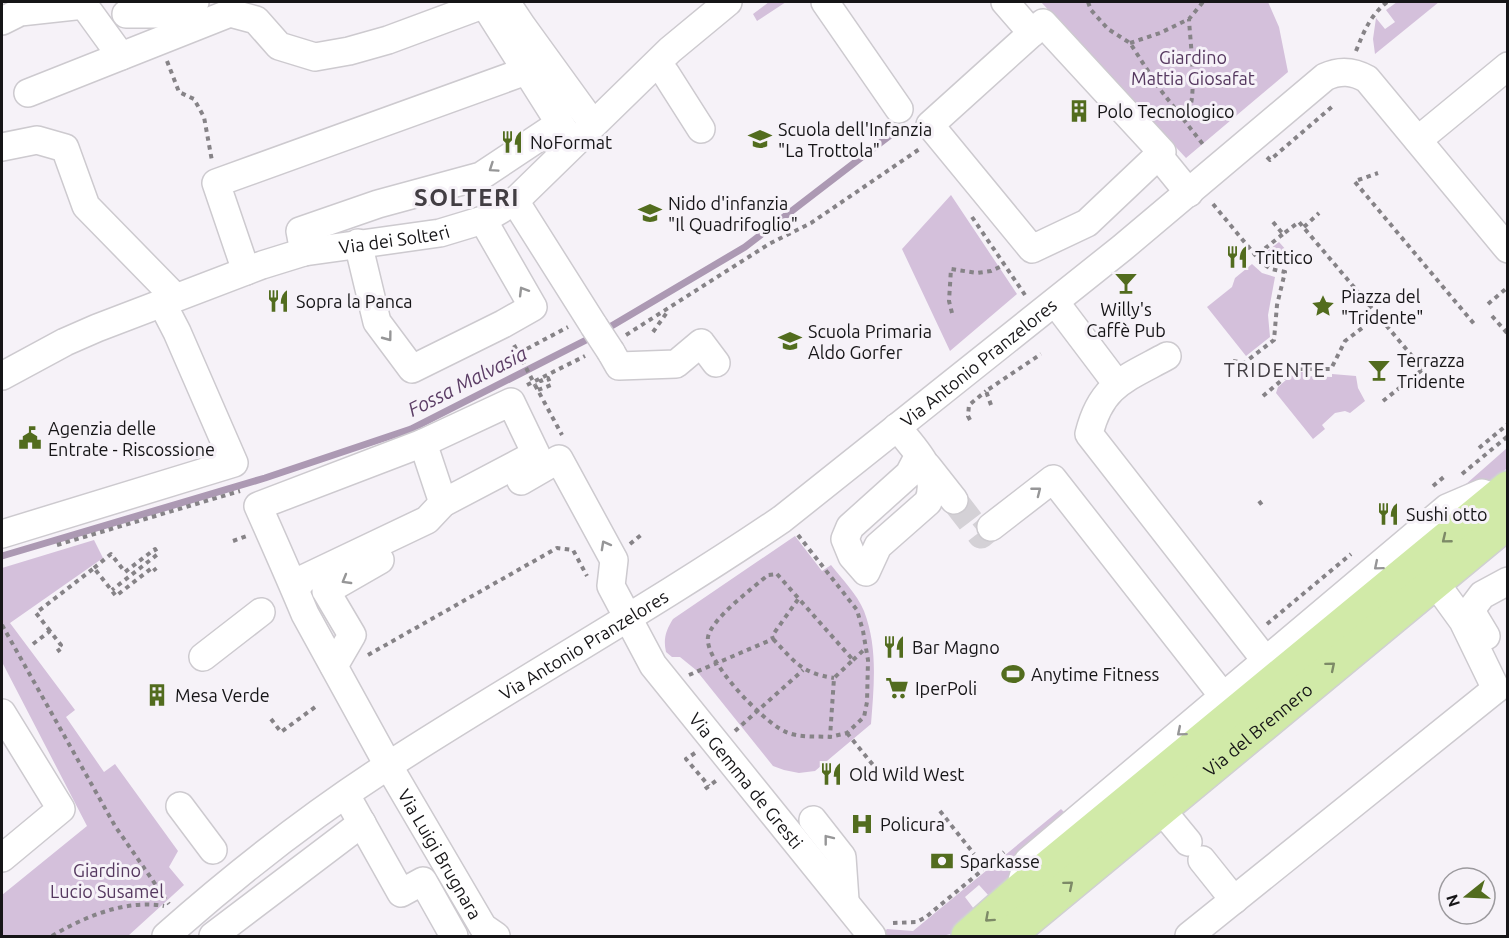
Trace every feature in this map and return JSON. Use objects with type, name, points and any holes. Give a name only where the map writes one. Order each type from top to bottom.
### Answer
[{"type":"main road","name":"Via del Brennero","points":[[1008,936],[1434,581],[1504,512]]},
{"type":"main road","name":"Via del Brennero","points":[[968,936],[1019,891],[1504,512]]},
{"type":"street","points":[[126,14],[164,14],[195,2]]},
{"type":"street","points":[[491,2],[522,26],[593,124]]},
{"type":"street","points":[[28,93],[230,13],[259,11],[279,46],[315,57],[378,43],[491,2]]},
{"type":"street","points":[[304,252],[300,231],[378,204],[480,176],[566,134],[526,71],[491,2]]},
{"type":"street","name":"Via dei Solteri","points":[[2,376],[65,342],[168,300],[304,252],[440,233],[483,220],[515,201],[566,134],[593,124],[670,50],[728,2]]},
{"type":"street","points":[[825,2],[899,109]]},
{"type":"street","points":[[1005,2],[1032,33]]},
{"type":"street","points":[[2,21],[20,12],[84,5],[121,56]]},
{"type":"street","points":[[1043,23],[1162,152],[1087,223],[1032,249],[930,125],[1032,33],[1043,23]]},
{"type":"street","points":[[1418,140],[1508,66]]},
{"type":"street","points":[[246,271],[216,183],[526,71]]},
{"type":"street","name":"Via Antonio Pranzelores","points":[[166,936],[252,864],[388,765],[726,557],[782,519],[1055,302],[1189,193],[1305,93],[1334,73],[1348,71],[1367,79],[1508,249]]},
{"type":"street","points":[[666,74],[701,129]]},
{"type":"street","points":[[2,147],[37,140],[65,148],[86,206],[168,300],[177,332],[234,463],[2,534]]},
{"type":"street","points":[[1158,155],[1189,193]]},
{"type":"street","points":[[515,201],[592,321],[615,346],[619,366],[676,364],[701,343],[716,363]]},
{"type":"street","points":[[358,243],[376,322],[412,369],[533,307],[483,220]]},
{"type":"street","points":[[1055,302],[1117,384]]},
{"type":"street","points":[[1167,356],[1117,384],[1100,403],[1093,417],[1089,434],[1266,661]]},
{"type":"street","points":[[295,590],[303,579],[427,520],[443,503],[536,454],[511,402],[423,443],[258,506],[305,614],[388,765]]},
{"type":"street","points":[[897,427],[954,500]]},
{"type":"street","points":[[423,443],[443,503]]},
{"type":"street","name":"Via Gemma de Gresti","points":[[352,635],[327,591],[559,459],[614,560],[611,586],[653,665],[844,900],[878,929]]},
{"type":"street","points":[[863,552],[864,537],[909,496],[917,484],[922,459]]},
{"type":"street","points":[[991,527],[1053,479],[1218,700]]},
{"type":"street","points":[[1019,891],[1028,861],[1447,508],[1482,493],[1504,512]]},
{"type":"street","points":[[1434,581],[1504,685]]},
{"type":"street","points":[[1504,685],[1474,616],[1473,607],[1482,595],[1508,581]]},
{"type":"street","points":[[203,657],[261,612]]},
{"type":"street","points":[[1141,613],[1218,700]]},
{"type":"street","points":[[334,666],[352,635]]},
{"type":"street","points":[[1190,936],[1504,685]]},
{"type":"street","points":[[2,712],[61,809],[2,858]]},
{"type":"street","name":"Via Luigi Brugnara","points":[[388,765],[483,927],[496,936]]},
{"type":"street","points":[[346,795],[401,893],[423,881],[454,936]]},
{"type":"street","points":[[180,806],[213,850]]},
{"type":"street","points":[[1160,808],[1234,900]]},
{"type":"street","points":[[813,820],[842,856],[844,900]]},
{"type":"street","points":[[213,936],[363,823]]},
{"type":"path","points":[[1088,2],[1091,10],[1108,29],[1130,43],[1159,88],[1207,150]]},
{"type":"path","points":[[1130,43],[1160,33],[1189,19],[1203,2]]},
{"type":"path","points":[[1356,52],[1374,11],[1387,2]]},
{"type":"path","points":[[1185,119],[1189,114],[1192,91],[1189,19]]},
{"type":"path","points":[[159,41],[178,92],[194,99],[204,117],[216,183]]},
{"type":"path","points":[[1268,157],[1270,160],[1334,105]]},
{"type":"path","points":[[615,346],[770,244],[811,223],[924,146]]},
{"type":"path","points":[[1378,173],[1356,181],[1475,324]]},
{"type":"path","points":[[1213,204],[1256,256],[1271,269],[1285,272],[1277,305],[1274,340],[1244,363],[1233,361]]},
{"type":"path","points":[[1304,227],[1319,213]]},
{"type":"path","points":[[1274,222],[1283,234]]},
{"type":"path","points":[[1256,256],[1299,222],[1304,227],[1378,316],[1425,368],[1403,388],[1383,401]]},
{"type":"path","points":[[952,314],[949,301],[951,269],[977,273],[991,271],[1004,265]]},
{"type":"path","points":[[1488,304],[1508,287]]},
{"type":"path","points":[[653,332],[670,309]]},
{"type":"path","points":[[1263,396],[1295,369],[1331,369],[1345,341],[1378,316]]},
{"type":"path","points":[[1492,316],[1508,334]]},
{"type":"path","points":[[519,353],[592,321]]},
{"type":"path","points":[[970,420],[969,405],[1041,354]]},
{"type":"path","points":[[522,360],[536,388],[551,385],[548,378],[541,381],[540,379]]},
{"type":"path","points":[[986,391],[992,405]]},
{"type":"path","points":[[1479,448],[1508,424]]},
{"type":"path","points":[[794,530],[856,610],[863,631],[868,660],[867,702],[864,717],[847,733],[830,737],[787,733],[772,725],[757,711],[715,662],[709,649],[708,637],[722,615],[768,575],[777,574],[853,660]]},
{"type":"path","points":[[352,635],[364,657],[557,548],[573,550],[589,580]]},
{"type":"path","points":[[60,652],[57,648],[61,645],[36,613],[111,554],[125,572],[155,549],[158,554],[112,590]]},
{"type":"path","points":[[94,568],[116,596],[153,567],[156,571]]},
{"type":"path","points":[[799,598],[772,636],[773,639],[802,670],[817,676],[834,678]]},
{"type":"path","points":[[2,624],[115,826],[171,908],[161,905],[130,906],[99,913],[52,936]]},
{"type":"path","points":[[33,644],[50,631]]},
{"type":"path","points":[[688,675],[773,639]]},
{"type":"path","points":[[830,737],[834,678],[866,647]]},
{"type":"path","points":[[734,731],[802,670]]},
{"type":"path","points":[[271,719],[281,732],[318,705]]},
{"type":"path","points":[[847,733],[878,771]]},
{"type":"path","points":[[693,755],[686,759],[707,788],[717,779]]},
{"type":"path","points":[[940,811],[974,854]]},
{"type":"path","points":[[878,929],[917,922],[926,917],[986,867]]},
{"type":"green space","points":[[769,2],[786,2],[757,21],[753,14]]},
{"type":"green space","name":"Giardino Mattia Giosafat","points":[[1041,2],[1268,2],[1279,27],[1288,72],[1186,158]]},
{"type":"green space","points":[[1397,2],[1439,2],[1375,54],[1373,39],[1376,18],[1385,29],[1395,22],[1386,10]]},
{"type":"green space","points":[[951,195],[1017,294],[950,351],[902,249]]},
{"type":"green space","points":[[1279,242],[1295,260],[1288,264],[1269,259],[1265,253]]},
{"type":"green space","points":[[1252,264],[1262,273],[1275,277],[1268,315],[1270,337],[1246,356],[1207,307],[1232,287],[1235,278]]},
{"type":"green space","points":[[1295,372],[1303,372],[1303,376],[1332,377],[1332,374],[1356,376],[1358,388],[1365,401],[1350,413],[1345,411],[1335,413],[1322,425],[1325,429],[1313,439],[1276,393],[1278,387]]},
{"type":"green space","points":[[1507,448],[1507,468],[1496,479],[1457,492]]},
{"type":"green space","points":[[795,536],[822,571],[831,565],[857,599],[868,625],[874,667],[871,724],[815,771],[799,773],[773,766],[696,670],[680,657],[672,657],[666,652],[665,643],[667,631],[673,619]]},
{"type":"green space","name":"Giardino Lucio Susamel","points":[[94,540],[103,558],[10,623],[75,710],[66,717],[104,772],[115,764],[178,851],[169,867],[184,885],[128,936],[2,936],[2,895],[87,826],[2,662],[2,568]]},
{"type":"green space","points":[[1061,809],[1065,813],[1020,867],[955,933],[942,936],[887,936],[883,933],[887,929],[913,931]],"holes":[[[979,885],[989,896],[974,909],[965,897]]]},
{"type":"waterway","name":"Fossa Malvasia","points":[[603,331],[745,247],[897,130]]},
{"type":"waterway","name":"Fossa Malvasia","points":[[2,556],[265,478],[411,429],[594,336]]},
{"type":"tunnel","points":[[954,500],[981,535],[991,527]]},
{"type":"place","name":"Polo Tecnologico","points":[[1079,111]]},
{"type":"place","name":"Scuola dell'Infanzia \"La Trottola\"","points":[[760,139]]},
{"type":"place","name":"NoFormat","points":[[512,142]]},
{"type":"place","name":"Nido d'infanzia \"Il Quadrifoglio\"","points":[[650,213]]},
{"type":"place","name":"Trittico","points":[[1237,257]]},
{"type":"place","name":"Willy's Caffè Pub","points":[[1126,283]]},
{"type":"place","name":"Sopra la Panca","points":[[278,301]]},
{"type":"place","name":"Piazza del \"Tridente\"","points":[[1323,306]]},
{"type":"place","name":"Scuola Primaria Aldo Gorfer","points":[[790,341]]},
{"type":"place","name":"Terrazza Tridente","points":[[1379,370]]},
{"type":"place","name":"Agenzia delle Entrate - Riscossione","points":[[30,438]]},
{"type":"place","name":"Sushi otto","points":[[1388,514]]},
{"type":"place","name":"Bar Magno","points":[[894,647]]},
{"type":"place","name":"Anytime Fitness","points":[[1013,674]]},
{"type":"place","name":"IperPoli","points":[[897,688]]},
{"type":"place","name":"Mesa Verde","points":[[157,695]]},
{"type":"place","name":"Old Wild West","points":[[831,774]]},
{"type":"place","name":"Policura","points":[[862,824]]},
{"type":"place","name":"Sparkasse","points":[[942,861]]},
{"type":"district","name":"SOLTERI","points":[[467,197]]},
{"type":"district","name":"TRIDENTE","points":[[1275,369]]}]
